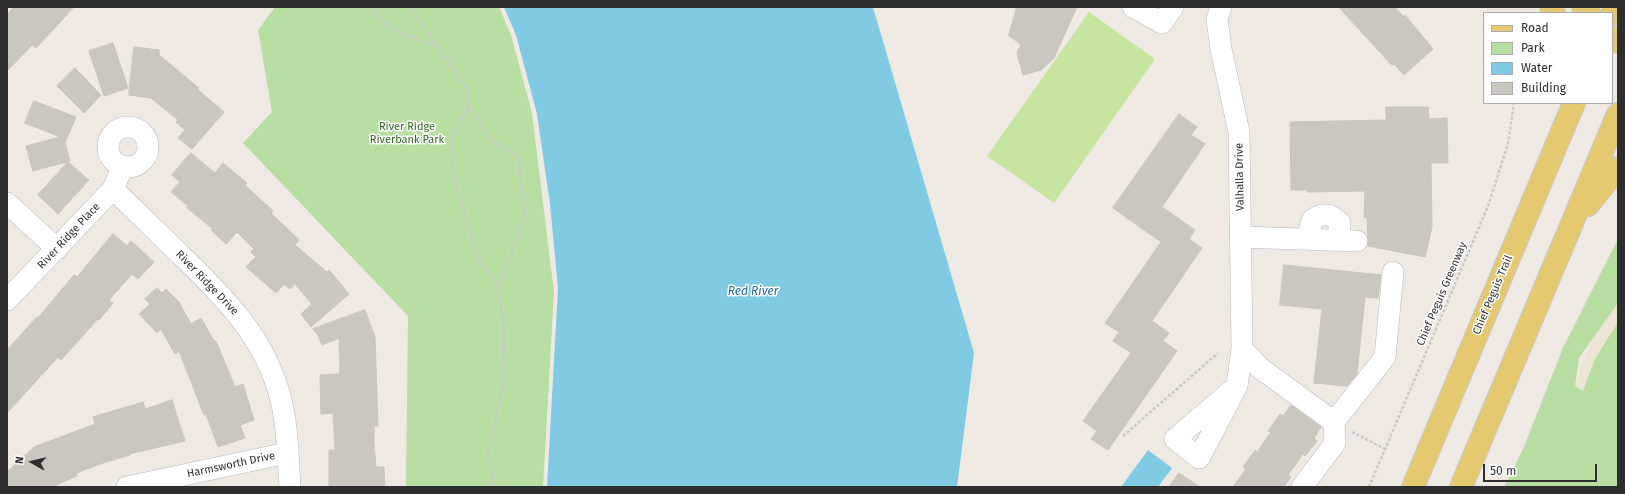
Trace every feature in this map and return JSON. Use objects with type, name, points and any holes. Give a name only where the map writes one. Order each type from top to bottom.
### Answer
[{"type":"main road","points":[[1552,155],[1558,104]]},
{"type":"main road","name":"Chief Peguis Trail","points":[[1413,487],[1574,104]]},
{"type":"main road","points":[[1461,487],[1618,114]]},
{"type":"main road","points":[[1571,228],[1618,168]]},
{"type":"street","points":[[1133,7],[1162,22],[1173,7]]},
{"type":"street","name":"Valhalla Drive","points":[[1221,7],[1217,18],[1221,49],[1239,132],[1242,350],[1238,386]]},
{"type":"street","name":"River Ridge Place","points":[[7,300],[113,189],[123,166]]},
{"type":"street","name":"River Ridge Drive","points":[[113,189],[216,290],[235,311],[261,347],[280,398],[286,426],[290,487]]},
{"type":"street","points":[[7,203],[57,249]]},
{"type":"street","points":[[1241,237],[1357,241]]},
{"type":"street","points":[[1302,487],[1335,443],[1334,422],[1385,357],[1393,272]]},
{"type":"street","points":[[1242,350],[1260,368],[1334,422]]},
{"type":"street","name":"Harmsworth Drive","points":[[127,487],[287,453]]},
{"type":"path","points":[[372,7],[380,19],[402,35],[436,45]]},
{"type":"path","points":[[410,7],[467,89],[468,106],[451,140],[454,179],[478,260],[498,286]]},
{"type":"path","name":"Chief Peguis Greenway","points":[[1369,487],[1488,206],[1508,144],[1514,104]]},
{"type":"path","points":[[468,106],[492,141],[518,156],[525,219],[498,286],[504,341],[502,392],[488,454],[494,487]]},
{"type":"path","points":[[1123,436],[1218,353]]},
{"type":"path","points":[[1334,422],[1385,449]]},
{"type":"shaded area","points":[[1618,290],[1618,417],[1576,386],[1581,367],[1593,339]]},
{"type":"green space","name":"River Ridge Riverbank Park","points":[[275,7],[499,7],[511,35],[532,113],[554,292],[543,487],[406,487],[408,316],[243,143],[272,112],[258,30]]},
{"type":"green space","points":[[1089,12],[1155,59],[1054,203],[987,156]]},
{"type":"green space","points":[[1618,239],[1618,303],[1579,358],[1575,386],[1583,391],[1595,359],[1618,322],[1618,487],[1504,487],[1523,449],[1563,348]]},
{"type":"water","name":"Red River","points":[[504,7],[873,7],[974,353],[957,487],[547,487],[558,288],[550,204],[537,114],[516,35]]},
{"type":"water","points":[[1148,450],[1172,468],[1158,487],[1121,487]]},
{"type":"building","points":[[14,7],[74,7],[36,48],[32,45],[7,71],[7,15]]},
{"type":"building","points":[[1017,7],[1077,7],[1054,58],[1041,70],[1023,75],[1017,53],[1021,44],[1009,36]]},
{"type":"building","points":[[1339,7],[1395,7],[1404,17],[1405,15],[1433,49],[1404,75],[1394,64],[1392,65]]},
{"type":"building","points":[[113,43],[128,88],[104,96],[89,51]]},
{"type":"building","points":[[134,47],[159,50],[159,55],[199,88],[197,89],[224,112],[192,149],[178,138],[185,130],[176,122],[178,120],[151,98],[129,95]]},
{"type":"building","points":[[75,68],[101,95],[84,113],[57,86]]},
{"type":"building","points":[[34,101],[76,117],[65,143],[70,161],[33,171],[26,146],[60,137],[25,123]]},
{"type":"building","points":[[1386,107],[1428,107],[1429,119],[1447,118],[1448,163],[1431,163],[1432,227],[1425,257],[1368,246],[1367,218],[1364,217],[1365,191],[1307,192],[1308,190],[1291,190],[1290,122],[1386,120]]},
{"type":"building","points":[[1179,114],[1197,127],[1191,135],[1205,144],[1162,207],[1195,230],[1189,239],[1202,248],[1152,321],[1169,333],[1163,341],[1177,351],[1108,450],[1091,439],[1097,431],[1083,421],[1131,353],[1113,341],[1119,332],[1105,323],[1161,242],[1113,208]]},
{"type":"building","points":[[191,153],[215,173],[223,163],[247,183],[245,185],[273,211],[271,213],[299,240],[295,245],[327,272],[329,270],[349,294],[311,327],[301,314],[312,304],[295,284],[290,289],[284,284],[276,293],[246,267],[256,257],[251,252],[254,249],[237,232],[226,244],[211,230],[213,229],[187,208],[188,206],[171,192],[180,182],[172,175]]},
{"type":"building","points":[[68,162],[89,180],[58,214],[38,195]]},
{"type":"building","points":[[113,234],[127,246],[131,241],[154,262],[138,279],[132,274],[109,300],[113,303],[99,320],[98,319],[61,360],[58,357],[7,413],[7,350],[37,317],[38,318],[74,275],[77,277]]},
{"type":"building","points":[[1284,265],[1381,275],[1378,298],[1365,297],[1357,374],[1347,386],[1314,383],[1322,309],[1280,305]]},
{"type":"building","points":[[157,288],[162,293],[166,289],[179,302],[191,324],[201,318],[214,341],[216,341],[235,387],[243,384],[254,420],[240,425],[245,438],[218,447],[206,414],[204,415],[179,351],[175,354],[161,329],[157,333],[139,314],[150,304],[145,299]]},
{"type":"building","points":[[365,310],[375,337],[378,426],[374,426],[374,443],[376,467],[384,467],[385,487],[329,487],[329,450],[335,450],[333,413],[321,414],[320,375],[340,374],[339,338],[322,345],[318,335],[313,329]]},
{"type":"building","points":[[172,400],[185,441],[129,454],[130,455],[76,473],[77,476],[52,487],[7,487],[7,472],[34,447],[95,424],[93,417],[143,402],[145,409]]},
{"type":"building","points":[[1291,405],[1321,427],[1314,438],[1317,441],[1305,456],[1303,454],[1288,475],[1291,477],[1284,487],[1233,487],[1246,469],[1243,467],[1255,450],[1257,452],[1271,432],[1268,431],[1280,414],[1283,416]]},
{"type":"building","points":[[1179,473],[1200,487],[1169,487]]}]
